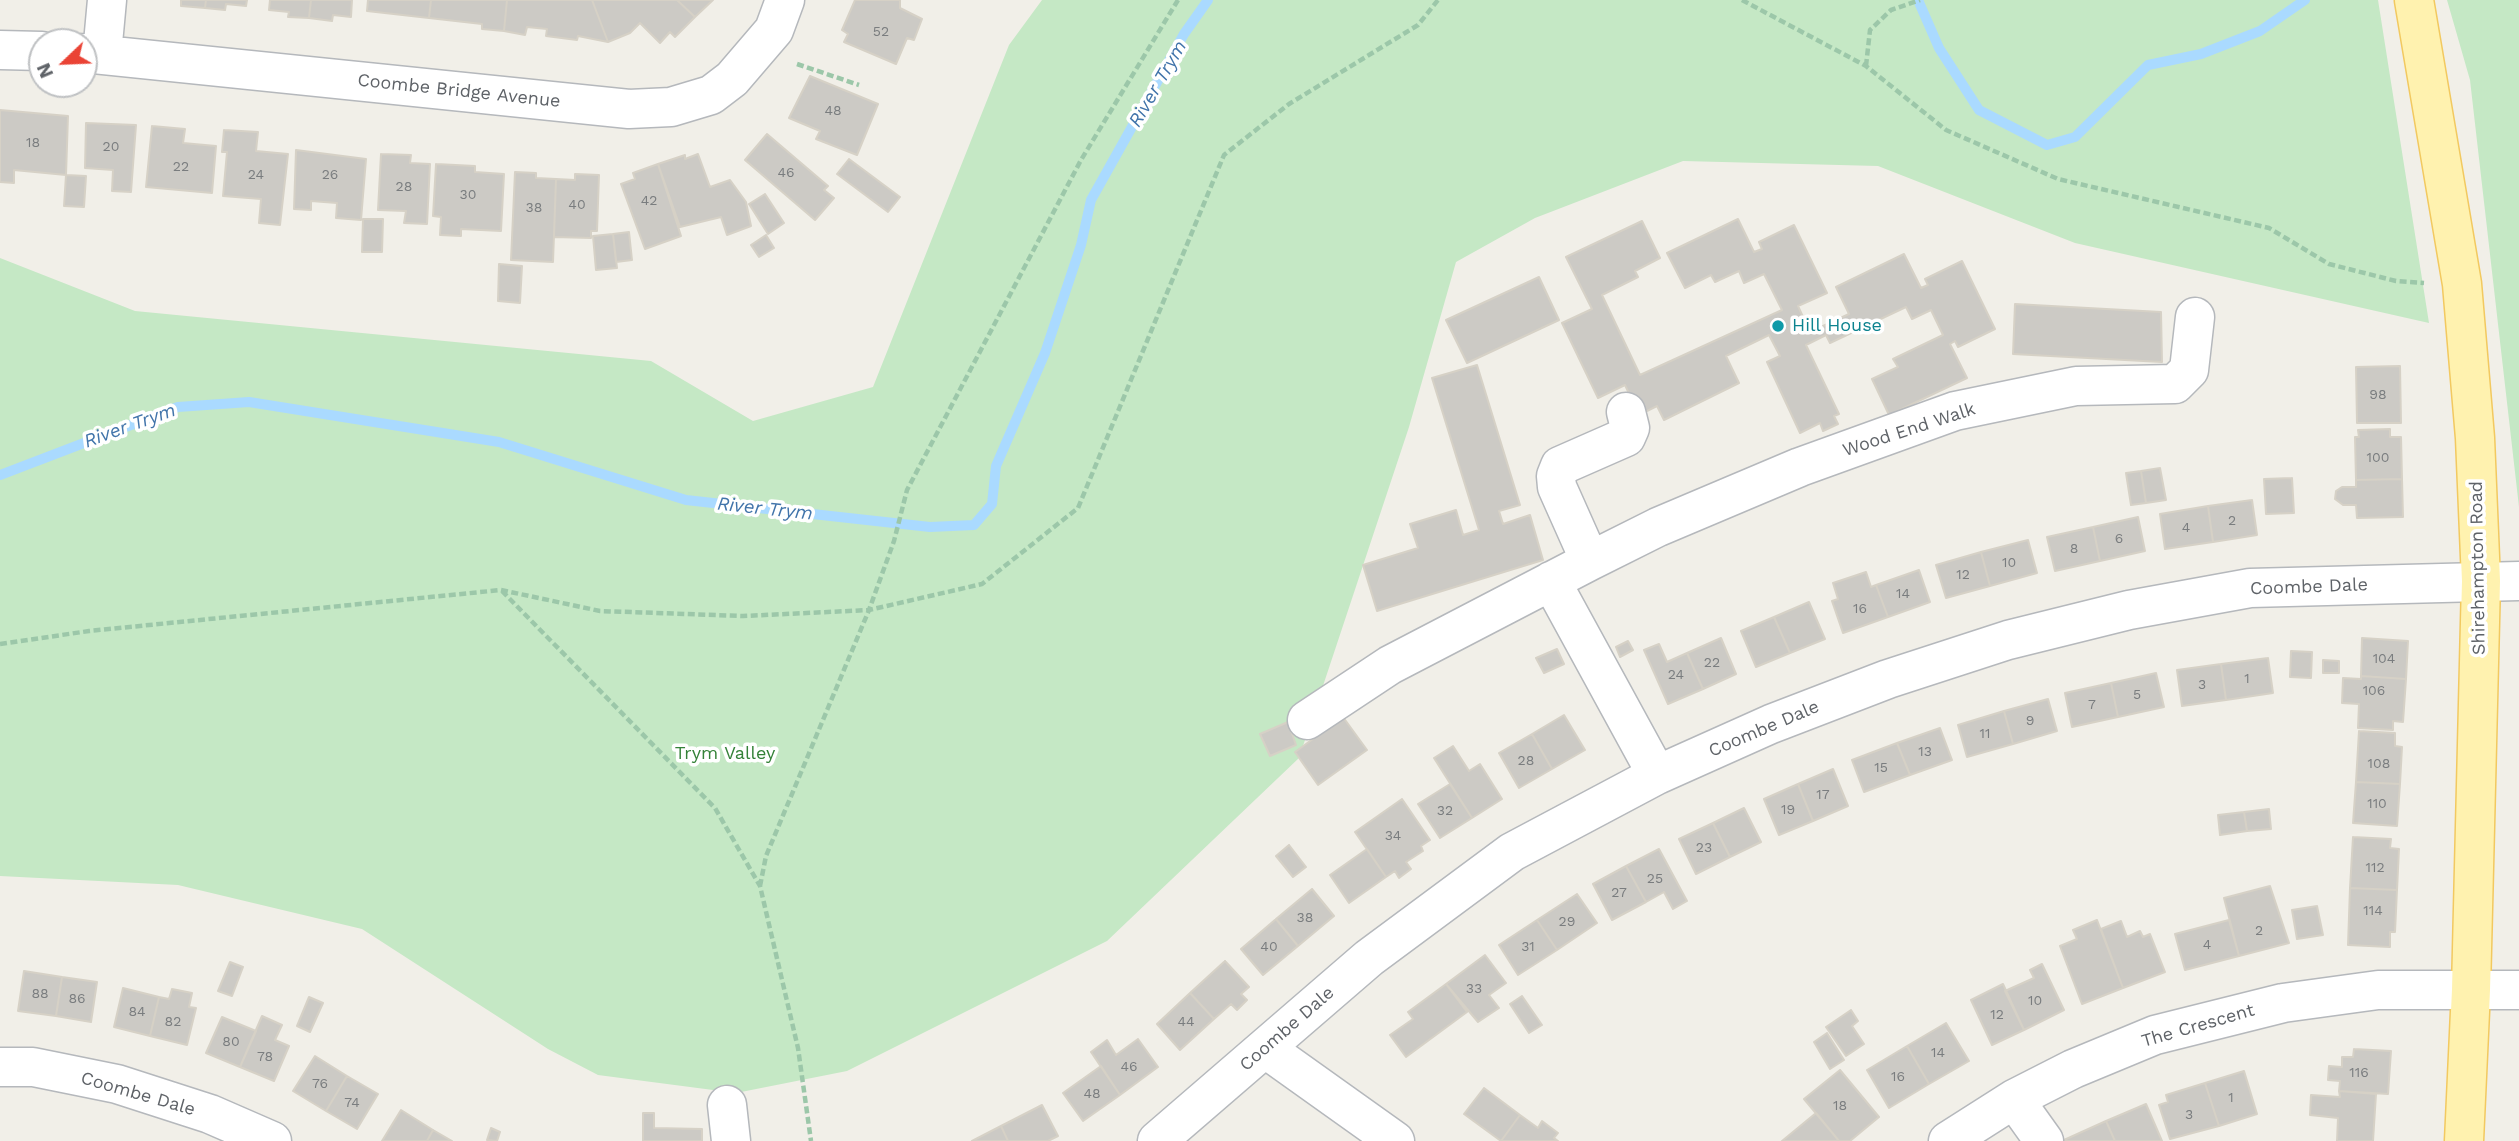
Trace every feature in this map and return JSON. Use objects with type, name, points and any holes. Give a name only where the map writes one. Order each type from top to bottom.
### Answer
[{"type":"main road","name":"Shirehampton Road","points":[[2414,0],[2462,284],[2475,438],[2481,581],[2471,990],[2464,1141]]},
{"type":"street","points":[[98,34],[107,0]]},
{"type":"street","name":"Coombe Bridge Avenue","points":[[98,54],[629,109],[671,107],[711,95],[732,79],[774,30],[785,0]]},
{"type":"street","points":[[0,50],[28,51]]},
{"type":"street","name":"Wood End Walk","points":[[1307,720],[1390,665],[1551,581],[1658,527],[1800,467],[1955,411],[2076,386],[2175,384],[2189,370],[2195,317]]},
{"type":"street","points":[[1590,561],[1557,487],[1556,476],[1560,466],[1626,437],[1630,428],[1626,412]]},
{"type":"street","points":[[1551,581],[1657,775]]},
{"type":"street","name":"Coombe Dale","points":[[1157,1141],[1369,958],[1512,852],[1657,775],[1771,724],[1888,679],[2008,640],[2129,610],[2250,588],[2519,581]]},
{"type":"street","name":"The Crescent","points":[[1948,1141],[2014,1099],[2073,1069],[2155,1035],[2258,1009],[2378,990],[2519,990]]},
{"type":"street","points":[[1266,1048],[1395,1141]]},
{"type":"street","name":"Coombe Dale","points":[[0,1067],[33,1067],[117,1084],[210,1114],[272,1141]]},
{"type":"street","points":[[2014,1099],[2044,1141]]},
{"type":"path","points":[[760,886],[766,856],[869,610],[894,541],[907,490],[1081,160],[1178,0]]},
{"type":"path","points":[[0,644],[116,628],[501,590],[600,611],[743,616],[869,610],[982,584],[1078,508],[1224,155],[1289,104],[1418,25],[1438,0]]},
{"type":"path","points":[[1742,0],[1866,66],[1946,130],[2058,178],[2269,228],[2329,264],[2396,281]]},
{"type":"path","points":[[1866,66],[1870,30],[1891,10],[1920,0]]},
{"type":"path","points":[[758,50],[859,85]]},
{"type":"path","points":[[501,590],[715,808],[760,886],[798,1048],[811,1141]]},
{"type":"green space","name":"Trym Valley","points":[[1042,0],[2378,0],[2429,323],[2075,243],[1878,166],[1683,161],[1535,218],[1456,262],[1409,427],[1299,758],[1107,941],[847,1071],[736,1093],[598,1075],[548,1049],[362,929],[178,885],[0,876],[0,258],[135,311],[651,361],[753,421],[873,387],[1009,45]]},
{"type":"green space","points":[[2447,0],[2519,0],[2519,507],[2470,80]]},
{"type":"building","points":[[181,0],[206,0],[205,8],[181,6]]},
{"type":"building","points":[[206,0],[247,0],[246,6],[226,4],[225,10],[205,8]]},
{"type":"building","points":[[270,0],[311,0],[309,18],[288,17],[289,12],[269,10]]},
{"type":"building","points":[[311,0],[352,0],[351,17],[333,15],[332,21],[309,18]]},
{"type":"building","points":[[368,0],[431,0],[429,18],[367,11]]},
{"type":"building","points":[[431,0],[507,0],[504,31],[482,29],[482,24],[429,18]]},
{"type":"building","points":[[507,0],[592,0],[608,42],[578,36],[577,40],[546,36],[547,29],[527,27],[525,35],[504,31]]},
{"type":"building","points":[[592,0],[677,0],[695,17],[675,37],[670,32],[660,43],[640,23],[630,33],[608,42]]},
{"type":"building","points":[[677,0],[713,0],[695,17]]},
{"type":"building","points":[[855,0],[900,0],[900,8],[922,19],[914,40],[907,38],[896,64],[844,42],[848,34],[842,30]]},
{"type":"building","points":[[810,76],[878,104],[857,155],[816,139],[820,131],[789,118]]},
{"type":"building","points":[[0,110],[68,116],[66,175],[14,170],[14,183],[0,182]]},
{"type":"building","points":[[86,123],[136,125],[131,192],[112,191],[113,170],[85,168]]},
{"type":"building","points":[[152,126],[185,129],[183,143],[216,146],[212,193],[146,187]]},
{"type":"building","points":[[224,130],[258,132],[256,151],[288,154],[280,225],[259,223],[261,199],[223,196],[227,152],[222,152]]},
{"type":"building","points":[[767,134],[828,186],[824,190],[834,198],[815,220],[745,160]]},
{"type":"building","points":[[296,150],[366,159],[361,220],[336,218],[337,203],[311,201],[311,210],[294,209]]},
{"type":"building","points":[[381,154],[411,155],[410,163],[430,164],[427,224],[404,223],[406,211],[378,210]]},
{"type":"building","points":[[698,154],[710,187],[730,180],[746,202],[751,226],[727,235],[721,217],[680,227],[658,164],[685,155],[685,159]]},
{"type":"building","points":[[849,159],[900,197],[888,212],[837,174]]},
{"type":"building","points":[[436,164],[475,166],[475,172],[504,174],[501,231],[461,229],[461,236],[440,235],[441,217],[433,216]]},
{"type":"building","points":[[658,164],[681,236],[645,249],[621,184],[635,179],[633,173]]},
{"type":"building","points":[[515,172],[536,173],[536,178],[556,179],[553,262],[511,260]]},
{"type":"building","points":[[575,174],[599,175],[597,231],[591,231],[591,238],[554,237],[556,179],[575,180]]},
{"type":"building","points":[[66,175],[86,176],[84,207],[64,206]]},
{"type":"building","points":[[765,194],[784,223],[768,234],[749,204]]},
{"type":"building","points":[[363,219],[383,219],[382,252],[362,252]]},
{"type":"building","name":"Hill House","points":[[1738,219],[1754,252],[1762,249],[1759,242],[1794,225],[1827,293],[1798,306],[1810,332],[1849,314],[1836,287],[1904,254],[1921,288],[1928,285],[1925,279],[1962,261],[1995,329],[1958,347],[1955,341],[1950,344],[1967,378],[1889,415],[1872,379],[1898,367],[1893,359],[1943,335],[1931,310],[1912,319],[1906,307],[1830,343],[1826,335],[1806,345],[1839,414],[1834,416],[1838,424],[1823,431],[1820,423],[1800,433],[1767,362],[1780,356],[1769,335],[1726,356],[1739,383],[1664,420],[1657,406],[1639,415],[1625,385],[1598,398],[1562,323],[1592,309],[1566,257],[1642,221],[1660,258],[1635,271],[1638,277],[1602,295],[1640,375],[1782,310],[1764,274],[1744,283],[1739,271],[1715,282],[1711,275],[1685,288],[1667,253]]},
{"type":"building","points":[[629,232],[632,260],[616,262],[613,234]]},
{"type":"building","points":[[613,234],[617,268],[596,270],[593,236]]},
{"type":"building","points":[[766,235],[774,248],[759,257],[751,245]]},
{"type":"building","points":[[499,264],[522,266],[520,303],[498,301]]},
{"type":"building","points":[[1539,277],[1559,320],[1467,363],[1446,320]]},
{"type":"building","points":[[2015,304],[2161,312],[2162,362],[2013,354]]},
{"type":"building","points":[[1477,365],[1520,505],[1499,511],[1503,524],[1530,515],[1543,560],[1377,611],[1363,565],[1418,548],[1410,524],[1456,510],[1463,535],[1479,530],[1432,378]]},
{"type":"building","points":[[2400,366],[2401,423],[2357,423],[2356,367]]},
{"type":"building","points":[[2390,429],[2390,437],[2401,437],[2402,479],[2356,480],[2355,437],[2359,437],[2358,430]]},
{"type":"building","points":[[2160,468],[2166,500],[2146,503],[2141,471]]},
{"type":"building","points":[[2141,471],[2146,503],[2131,505],[2126,473]]},
{"type":"building","points":[[2292,478],[2294,513],[2266,514],[2264,479]]},
{"type":"building","points":[[2402,479],[2403,517],[2357,518],[2356,505],[2343,505],[2335,499],[2336,491],[2342,487],[2356,487],[2356,480]]},
{"type":"building","points":[[2252,500],[2257,535],[2213,542],[2208,506]]},
{"type":"building","points":[[2208,506],[2213,542],[2165,549],[2160,514]]},
{"type":"building","points":[[2138,517],[2145,551],[2100,561],[2093,527]]},
{"type":"building","points":[[2093,527],[2100,561],[2055,571],[2047,537]]},
{"type":"building","points":[[2028,540],[2037,573],[1990,586],[1981,552]]},
{"type":"building","points":[[1981,552],[1990,586],[1946,598],[1936,565]]},
{"type":"building","points":[[1919,570],[1930,602],[1888,617],[1876,585]]},
{"type":"building","points":[[1866,572],[1871,587],[1876,585],[1888,617],[1843,633],[1832,601],[1838,599],[1833,583]]},
{"type":"building","points":[[1809,602],[1825,639],[1790,653],[1774,617]]},
{"type":"building","points":[[1774,617],[1790,653],[1756,667],[1741,631]]},
{"type":"building","points":[[1721,638],[1736,674],[1703,689],[1687,653]]},
{"type":"building","points":[[2362,638],[2408,641],[2406,679],[2361,676]]},
{"type":"building","points":[[1628,641],[1633,650],[1620,657],[1616,647]]},
{"type":"building","points":[[1659,644],[1667,662],[1687,653],[1703,689],[1668,704],[1644,650]]},
{"type":"building","points":[[1557,649],[1564,664],[1544,673],[1536,658]]},
{"type":"building","points":[[2291,651],[2312,652],[2311,678],[2290,677]]},
{"type":"building","points":[[2268,658],[2273,693],[2226,700],[2221,664]]},
{"type":"building","points":[[2323,660],[2339,661],[2339,673],[2323,673]]},
{"type":"building","points":[[2221,664],[2226,700],[2182,706],[2177,670]]},
{"type":"building","points":[[2156,673],[2164,707],[2118,717],[2111,683]]},
{"type":"building","points":[[2361,676],[2406,679],[2403,722],[2393,721],[2393,730],[2358,728],[2359,704],[2342,703],[2343,678],[2361,679]]},
{"type":"building","points":[[2111,683],[2118,717],[2072,727],[2065,693]]},
{"type":"building","points":[[2048,699],[2057,731],[2013,744],[2004,711]]},
{"type":"building","points":[[2004,711],[2013,744],[1967,757],[1958,725]]},
{"type":"building","points":[[1564,715],[1585,750],[1552,769],[1532,734]]},
{"type":"building","points":[[1343,717],[1367,750],[1318,785],[1295,752]]},
{"type":"building","points":[[1288,722],[1296,745],[1270,756],[1260,734]]},
{"type":"building","points":[[1940,728],[1952,760],[1910,775],[1897,743]]},
{"type":"building","points":[[2359,731],[2395,733],[2395,746],[2402,747],[2400,784],[2356,782]]},
{"type":"building","points":[[1532,734],[1552,769],[1519,788],[1499,753]]},
{"type":"building","points":[[1897,743],[1910,775],[1864,792],[1852,760]]},
{"type":"building","points":[[1453,746],[1469,771],[1480,764],[1502,799],[1472,818],[1434,758]]},
{"type":"building","points":[[1833,769],[1848,806],[1813,821],[1798,784]]},
{"type":"building","points":[[2356,782],[2400,784],[2397,826],[2353,823]]},
{"type":"building","points":[[1450,784],[1472,818],[1440,838],[1418,804]]},
{"type":"building","points":[[1798,784],[1813,821],[1779,835],[1764,799]]},
{"type":"building","points":[[1402,799],[1430,840],[1421,846],[1423,851],[1406,862],[1411,869],[1399,878],[1395,871],[1386,877],[1355,832]]},
{"type":"building","points":[[1744,808],[1761,842],[1730,857],[1713,823]]},
{"type":"building","points":[[2269,809],[2271,829],[2247,831],[2244,812]]},
{"type":"building","points":[[2244,812],[2247,831],[2220,835],[2218,815]]},
{"type":"building","points":[[1713,823],[1730,857],[1696,874],[1679,839]]},
{"type":"building","points":[[2353,837],[2391,839],[2390,848],[2399,849],[2397,890],[2350,888]]},
{"type":"building","points":[[1289,845],[1306,867],[1293,877],[1276,856]]},
{"type":"building","points":[[1367,849],[1386,877],[1349,903],[1330,875]]},
{"type":"building","points":[[1659,849],[1687,901],[1673,909],[1664,892],[1646,902],[1626,866]]},
{"type":"building","points":[[1626,866],[1646,902],[1612,920],[1593,884]]},
{"type":"building","points":[[2270,886],[2289,943],[2239,956],[2224,898]]},
{"type":"building","points":[[2350,888],[2397,890],[2395,932],[2390,932],[2390,947],[2348,945]]},
{"type":"building","points":[[1312,889],[1334,916],[1298,946],[1276,919]]},
{"type":"building","points":[[1577,894],[1597,923],[1557,950],[1537,920]]},
{"type":"building","points":[[2317,906],[2323,935],[2297,939],[2292,910]]},
{"type":"building","points":[[1276,919],[1298,946],[1263,975],[1241,949]]},
{"type":"building","points":[[1537,920],[1557,950],[1518,975],[1499,945]]},
{"type":"building","points":[[2097,920],[2123,988],[2082,1004],[2060,946],[2077,939],[2073,930]]},
{"type":"building","points":[[2229,920],[2239,956],[2185,970],[2175,934]]},
{"type":"building","points":[[2121,921],[2127,937],[2140,931],[2143,937],[2150,934],[2165,972],[2123,988],[2101,929]]},
{"type":"building","points":[[1485,955],[1506,983],[1489,995],[1499,1008],[1478,1022],[1446,984]]},
{"type":"building","points":[[1225,961],[1249,987],[1241,994],[1247,1000],[1237,1010],[1231,1004],[1214,1019],[1190,993]]},
{"type":"building","points":[[230,962],[243,967],[232,996],[218,991]]},
{"type":"building","points":[[2042,964],[2064,1010],[2024,1030],[2005,991],[2034,978],[2030,970]]},
{"type":"building","points":[[24,971],[62,977],[56,1016],[18,1011]]},
{"type":"building","points":[[62,977],[97,982],[91,1022],[56,1016]]},
{"type":"building","points":[[1446,984],[1467,1012],[1406,1057],[1390,1035],[1413,1019],[1408,1012]]},
{"type":"building","points":[[2003,984],[2024,1030],[1992,1045],[1971,1000]]},
{"type":"building","points":[[123,988],[159,997],[150,1036],[114,1027]]},
{"type":"building","points":[[172,989],[192,993],[189,1007],[196,1008],[187,1045],[150,1036],[159,997],[169,999]]},
{"type":"building","points":[[1190,993],[1214,1019],[1180,1050],[1157,1024]]},
{"type":"building","points":[[1522,996],[1542,1025],[1529,1033],[1510,1004]]},
{"type":"building","points":[[309,997],[323,1003],[310,1032],[297,1026]]},
{"type":"building","points":[[1851,1010],[1858,1021],[1852,1026],[1864,1044],[1846,1056],[1826,1027]]},
{"type":"building","points":[[262,1016],[282,1025],[275,1040],[289,1046],[274,1081],[240,1067]]},
{"type":"building","points":[[222,1017],[256,1031],[240,1067],[206,1053]]},
{"type":"building","points":[[1946,1023],[1969,1061],[1929,1084],[1907,1046]]},
{"type":"building","points":[[1827,1033],[1844,1060],[1830,1069],[1814,1042]]},
{"type":"building","points":[[1138,1039],[1158,1067],[1120,1095],[1091,1052],[1107,1040],[1116,1055]]},
{"type":"building","points":[[1907,1046],[1929,1084],[1889,1108],[1867,1070]]},
{"type":"building","points":[[2354,1049],[2391,1051],[2388,1094],[2339,1091],[2340,1081],[2328,1080],[2329,1066],[2342,1067],[2342,1057],[2353,1057]]},
{"type":"building","points":[[315,1056],[347,1076],[326,1111],[293,1091]]},
{"type":"building","points":[[1101,1066],[1120,1095],[1083,1121],[1063,1093]]},
{"type":"building","points":[[1840,1070],[1879,1117],[1850,1141],[1839,1141],[1804,1099]]},
{"type":"building","points":[[2244,1071],[2257,1114],[2219,1126],[2205,1083]]},
{"type":"building","points":[[347,1076],[378,1094],[357,1129],[326,1111]]},
{"type":"building","points":[[2205,1083],[2219,1126],[2170,1139],[2159,1105],[2168,1102],[2166,1095]]},
{"type":"building","points":[[1484,1088],[1520,1115],[1501,1141],[1464,1114]]},
{"type":"building","points":[[2339,1091],[2376,1094],[2373,1141],[2337,1141],[2338,1118],[2310,1115],[2311,1095],[2340,1097]]},
{"type":"building","points":[[2146,1104],[2162,1141],[2115,1141],[2106,1121]]},
{"type":"building","points":[[1042,1105],[1058,1136],[1048,1141],[1008,1141],[1001,1126]]},
{"type":"building","points":[[401,1110],[433,1130],[427,1141],[382,1141]]},
{"type":"building","points":[[643,1113],[654,1113],[654,1128],[702,1129],[702,1141],[643,1141]]},
{"type":"building","points":[[1816,1113],[1839,1141],[1782,1141]]},
{"type":"building","points":[[1520,1115],[1538,1128],[1542,1121],[1558,1133],[1554,1138],[1558,1141],[1501,1141]]},
{"type":"building","points":[[2106,1121],[2115,1141],[2064,1140]]},
{"type":"building","points":[[1001,1126],[1008,1141],[972,1141]]},
{"type":"building","points":[[491,1128],[500,1132],[497,1141],[487,1140]]},
{"type":"building","points":[[433,1130],[452,1141],[427,1141]]},
{"type":"waterway","name":"River Trym","points":[[0,475],[178,407],[249,402],[499,442],[686,500],[930,527],[974,525],[992,504],[996,466],[1045,353],[1081,245],[1091,200],[1184,34],[1208,0]]},
{"type":"waterway","name":"River Trym","points":[[1918,0],[1939,48],[1979,110],[2047,145],[2075,137],[2148,65],[2201,54],[2260,31],[2305,0]]},
{"type":"place","name":"Hill House","points":[[1778,326]]}]
